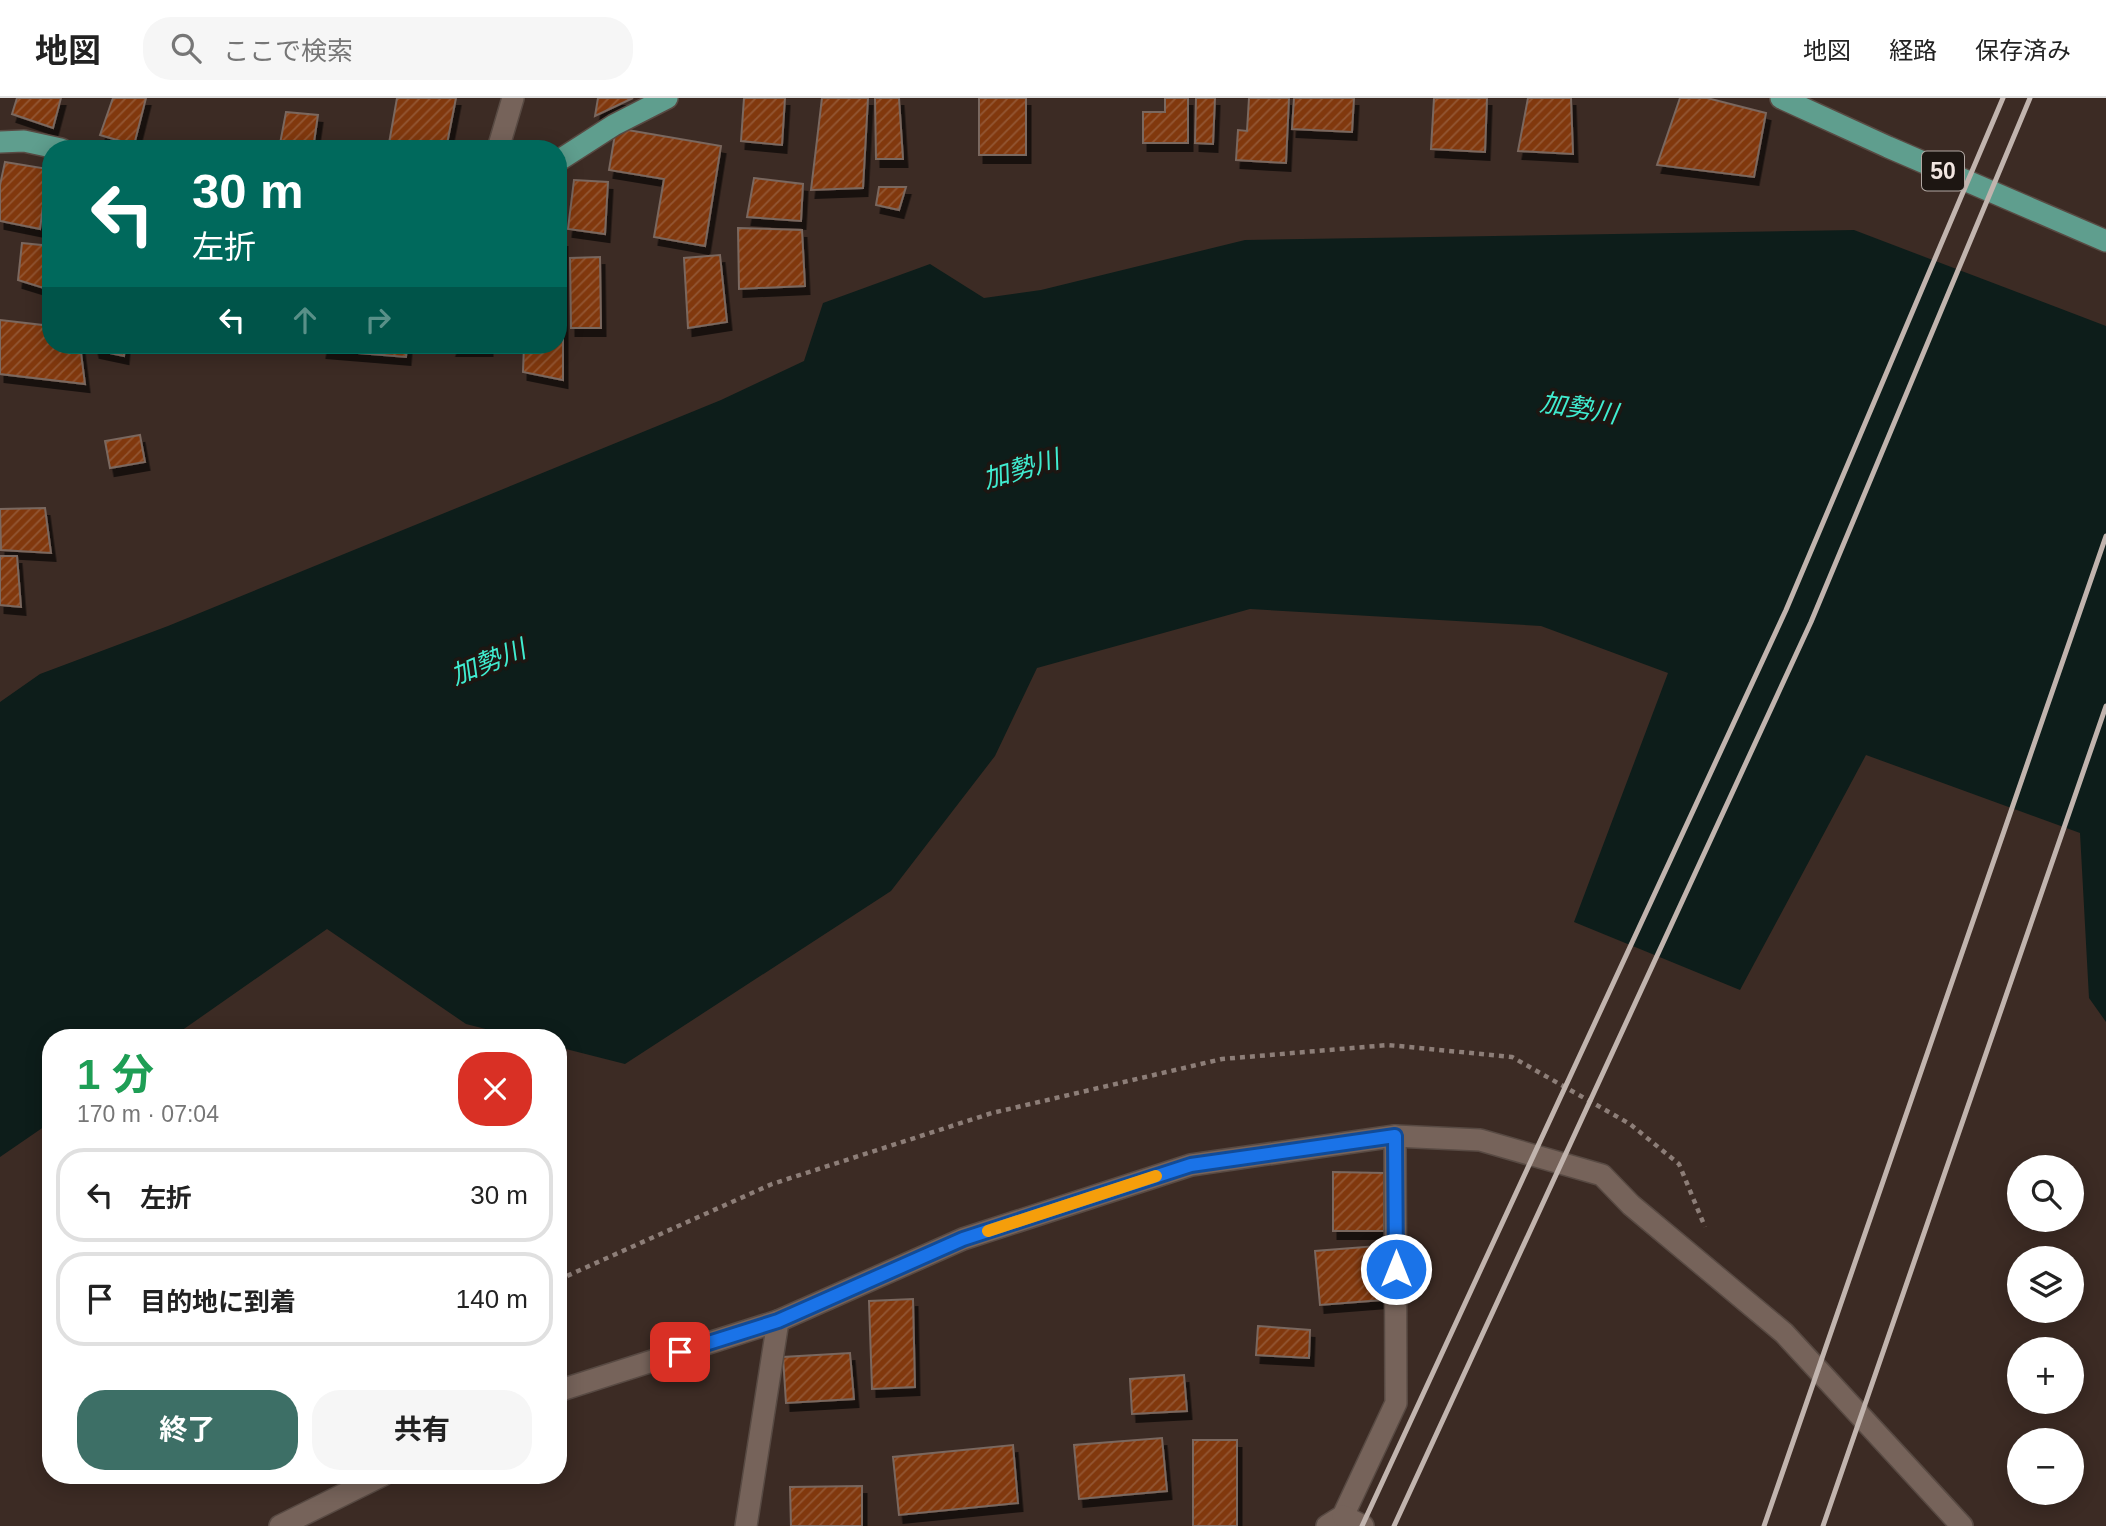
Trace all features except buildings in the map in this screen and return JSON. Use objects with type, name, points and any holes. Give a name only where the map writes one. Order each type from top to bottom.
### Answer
[{"type":"main road","points":[[567,155],[614,125],[667,98]]},
{"type":"main road","name":"50","points":[[1782,98],[2106,241]]},
{"type":"main road","points":[[0,142],[24,141],[42,145]]},
{"type":"street","points":[[501,140],[513,98]]},
{"type":"street","points":[[1363,1526],[1335,1521],[1396,1403],[1395,1136]]},
{"type":"street","points":[[567,1388],[778,1321],[963,1239],[1191,1165],[1395,1136],[1480,1140],[1602,1175],[1631,1205],[1784,1333],[1962,1526]]},
{"type":"street","points":[[746,1526],[778,1321]]},
{"type":"street","points":[[280,1526],[365,1484]]},
{"type":"path","points":[[567,1276],[772,1184],[992,1113],[1222,1059],[1388,1045],[1511,1057],[1630,1124],[1679,1164],[1709,1238]]},
{"type":"water","name":"加勢川","points":[[1854,230],[2106,326],[2106,1022],[2089,998],[2080,833],[1866,755],[1740,990],[1574,922],[1668,673],[1541,626],[1250,609],[1037,668],[995,756],[891,891],[625,1064],[567,1049],[567,1029],[486,1029],[466,1024],[327,929],[184,1029],[42,1029],[42,1128],[0,1157],[0,702],[40,674],[168,626],[721,400],[804,361],[823,303],[930,264],[984,298],[1041,290],[1245,240]]},
{"type":"railway","points":[[1362,1526],[1786,610],[2003,98]]},
{"type":"railway","points":[[1394,1526],[1811,622],[2030,98]]},
{"type":"railway","points":[[1764,1526],[2106,536]]},
{"type":"railway","points":[[1823,1526],[2106,706]]},
{"type":"slow traffic","points":[[988,1231],[1156,1176]]},
{"type":"route","points":[[680,1352],[778,1321],[963,1239],[1191,1165],[1395,1136],[1396,1269]]}]
